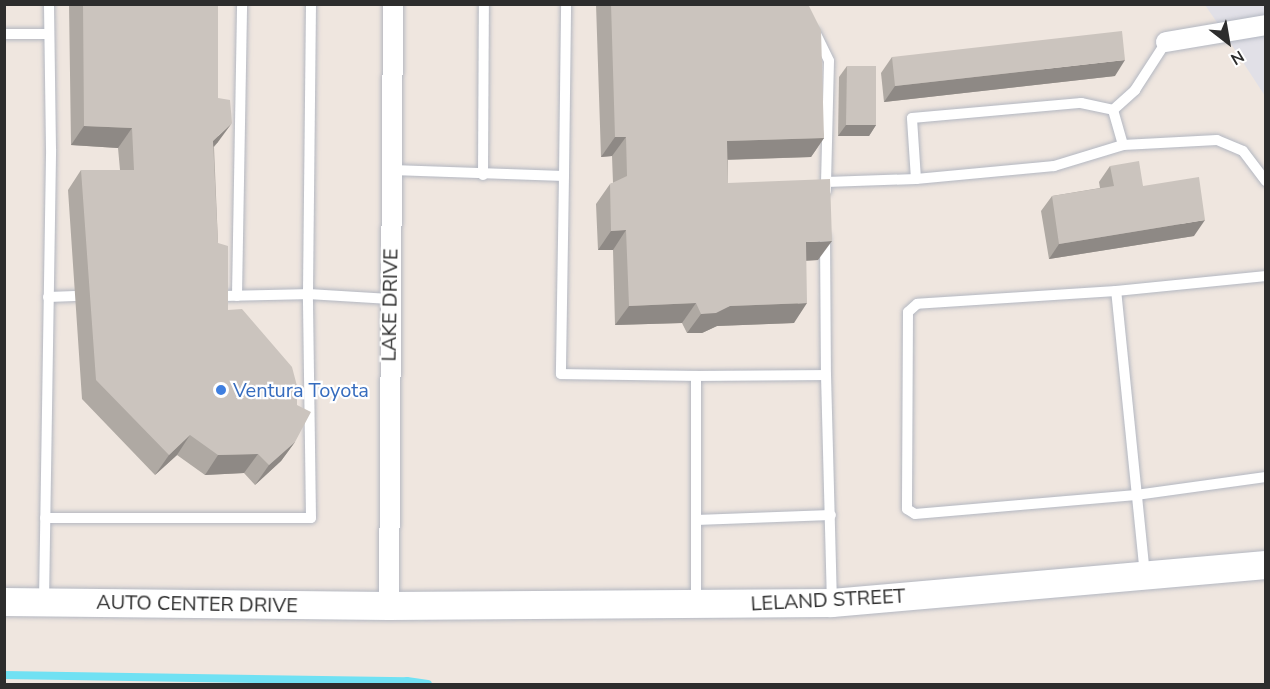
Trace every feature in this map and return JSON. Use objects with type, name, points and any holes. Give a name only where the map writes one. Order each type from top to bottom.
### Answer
[{"type":"street","name":"LAKE DRIVE","points":[[389,606],[393,4]]},
{"type":"street","points":[[1166,42],[1266,25]]},
{"type":"street","name":"LELAND STREET","points":[[389,606],[832,603],[1266,565]]},
{"type":"street","name":"AUTO CENTER DRIVE","points":[[4,602],[389,606]]},
{"type":"lane","points":[[44,603],[49,4]]},
{"type":"lane","points":[[237,296],[242,4]]},
{"type":"lane","points":[[45,518],[311,518],[308,294],[311,4]]},
{"type":"lane","points":[[483,175],[484,4]]},
{"type":"lane","points":[[566,4],[561,374],[826,375]]},
{"type":"lane","points":[[811,23],[829,61],[826,203]]},
{"type":"lane","points":[[4,34],[49,34]]},
{"type":"lane","points":[[1113,110],[1135,90],[1166,42]]},
{"type":"lane","points":[[916,179],[912,117],[1081,103],[1113,110]]},
{"type":"lane","points":[[1113,110],[1123,145]]},
{"type":"lane","points":[[826,182],[916,179],[1054,166],[1123,145],[1217,140],[1243,151],[1266,181]]},
{"type":"lane","points":[[392,170],[483,175],[564,176]]},
{"type":"lane","points":[[825,223],[832,603]]},
{"type":"lane","points":[[1266,276],[1116,291],[917,304],[908,312],[904,498],[907,509],[915,514],[1136,495],[1266,477]]},
{"type":"lane","points":[[1116,291],[1145,576]]},
{"type":"lane","points":[[217,296],[308,294],[390,299]]},
{"type":"lane","points":[[48,297],[75,296]]},
{"type":"lane","points":[[696,376],[696,604]]},
{"type":"lane","points":[[696,520],[831,515]]},
{"type":"shaded area","points":[[1205,5],[1265,5],[1265,96],[1216,21]]},
{"type":"building","points":[[83,4],[218,4],[218,98],[230,100],[232,123],[213,141],[218,243],[228,246],[228,310],[242,309],[292,367],[297,386],[297,405],[311,412],[295,442],[269,465],[258,454],[218,455],[190,435],[169,455],[96,380],[81,170],[134,170],[132,128],[84,126]]},
{"type":"building","points":[[611,4],[808,4],[821,30],[824,138],[727,141],[728,183],[830,179],[832,241],[806,242],[807,303],[730,306],[716,313],[701,314],[696,303],[629,306],[626,230],[611,231],[610,184],[627,176],[626,137],[615,137]]},
{"type":"building","points":[[1122,31],[1125,60],[895,86],[892,57]]},
{"type":"building","points":[[847,66],[876,66],[876,125],[846,125]]},
{"type":"building","points":[[1139,161],[1143,186],[1199,177],[1205,220],[1059,244],[1052,196],[1114,186],[1110,166]]},
{"type":"waterway","points":[[4,675],[407,681],[428,684]]},
{"type":"place","name":"Ventura Toyota","points":[[221,390]]}]
